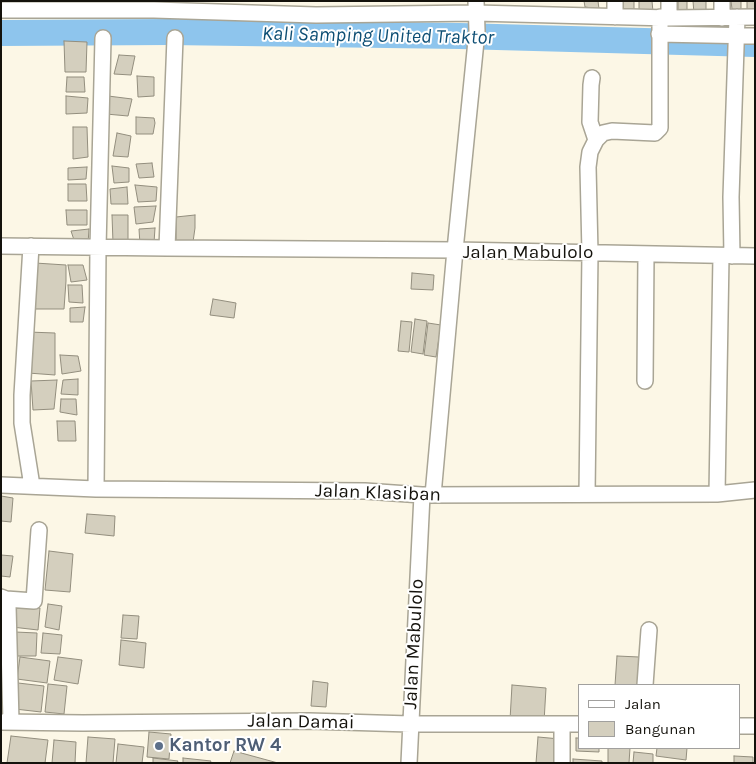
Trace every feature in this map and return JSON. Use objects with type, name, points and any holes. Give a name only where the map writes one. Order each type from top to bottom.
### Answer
[{"type":"street","points":[[587,494],[590,253],[588,167],[590,152],[596,140],[603,133],[612,131],[648,133],[659,130],[662,25],[669,1]]},
{"type":"street","points":[[717,494],[726,256],[731,197],[733,25],[722,1]]},
{"type":"street","points":[[1,10],[42,5],[428,8],[477,17],[615,9],[662,25],[733,25],[755,17]]},
{"type":"street","points":[[1,246],[455,250],[477,17]]},
{"type":"street","points":[[662,25],[733,25],[755,36]]},
{"type":"street","points":[[96,489],[98,248],[103,38]]},
{"type":"street","points":[[167,248],[175,38]]},
{"type":"street","points":[[592,78],[590,85],[590,122],[596,140]]},
{"type":"street","points":[[31,246],[22,423],[32,486]]},
{"type":"street","name":"Jalan Mabulolo","points":[[409,763],[410,724],[427,495],[455,250],[755,256]]},
{"type":"street","points":[[645,381],[646,254]]},
{"type":"street","name":"Jalan Klasiban","points":[[1,485],[96,489],[366,491],[427,495],[717,494],[755,490]]},
{"type":"street","points":[[4,598],[34,601],[38,530]]},
{"type":"street","points":[[4,598],[8,606],[6,722]]},
{"type":"street","points":[[646,684],[649,630]]},
{"type":"street","name":"Jalan Damai","points":[[6,722],[309,721],[410,724],[578,724]]},
{"type":"street","points":[[562,724],[562,763]]},
{"type":"street","points":[[741,726],[755,726]]},
{"type":"building","points":[[584,1],[598,1],[599,9],[585,7]]},
{"type":"building","points":[[622,1],[634,1],[634,12],[623,11]]},
{"type":"building","points":[[639,1],[652,1],[653,12],[639,12]]},
{"type":"building","points":[[678,1],[687,1],[687,13],[678,12]]},
{"type":"building","points":[[693,1],[706,1],[706,12],[694,14]]},
{"type":"building","points":[[731,1],[741,1],[741,11],[732,9]]},
{"type":"building","points":[[747,1],[755,1],[755,10],[747,11]]},
{"type":"building","points":[[64,41],[87,42],[86,72],[65,72]]},
{"type":"building","points":[[119,55],[135,56],[131,75],[114,74]]},
{"type":"building","points":[[137,76],[154,77],[154,96],[138,97]]},
{"type":"building","points":[[67,77],[84,77],[85,92],[66,92]]},
{"type":"building","points":[[66,96],[88,98],[87,113],[66,114]]},
{"type":"building","points":[[108,96],[132,99],[128,116],[106,114]]},
{"type":"building","points":[[136,117],[154,118],[153,134],[136,134]]},
{"type":"building","points":[[73,127],[87,127],[88,157],[73,159]]},
{"type":"building","points":[[117,133],[131,136],[128,157],[113,156]]},
{"type":"building","points":[[152,163],[154,177],[139,178],[136,164]]},
{"type":"building","points":[[112,166],[129,168],[129,182],[114,183]]},
{"type":"building","points":[[87,167],[86,179],[68,180],[68,168]]},
{"type":"building","points":[[68,184],[86,184],[87,201],[68,201]]},
{"type":"building","points":[[135,185],[157,187],[156,201],[138,202]]},
{"type":"building","points":[[127,187],[128,204],[111,204],[110,189]]},
{"type":"building","points":[[156,206],[153,222],[136,224],[134,207]]},
{"type":"building","points":[[66,210],[87,210],[87,225],[67,225]]},
{"type":"building","points":[[112,215],[128,215],[128,243],[113,243]]},
{"type":"building","points":[[195,215],[193,242],[176,243],[176,217]]},
{"type":"building","points":[[155,228],[154,243],[140,245],[139,229]]},
{"type":"building","points":[[89,229],[88,244],[75,243],[71,231]]},
{"type":"building","points":[[35,263],[66,265],[64,309],[35,309]]},
{"type":"building","points":[[68,265],[83,265],[87,280],[71,282]]},
{"type":"building","points":[[412,273],[434,275],[433,290],[411,289]]},
{"type":"building","points":[[68,285],[82,285],[83,303],[69,302]]},
{"type":"building","points":[[213,299],[236,303],[234,318],[210,315]]},
{"type":"building","points":[[85,307],[83,322],[70,322],[70,308]]},
{"type":"building","points":[[415,319],[427,321],[423,354],[411,352]]},
{"type":"building","points":[[401,321],[412,322],[409,352],[398,351]]},
{"type":"building","points":[[428,323],[441,325],[436,357],[424,355]]},
{"type":"building","points":[[28,332],[55,333],[55,375],[28,373]]},
{"type":"building","points":[[60,355],[78,356],[81,371],[62,374]]},
{"type":"building","points":[[78,379],[78,395],[61,394],[63,380]]},
{"type":"building","points":[[57,380],[54,409],[33,410],[31,381]]},
{"type":"building","points":[[61,399],[76,399],[77,415],[60,412]]},
{"type":"building","points":[[57,421],[75,421],[76,441],[58,441]]},
{"type":"building","points":[[1,496],[13,498],[11,522],[1,521]]},
{"type":"building","points":[[87,514],[115,516],[114,536],[85,533]]},
{"type":"building","points":[[49,551],[73,554],[70,592],[45,590]]},
{"type":"building","points":[[1,555],[13,556],[10,577],[1,576]]},
{"type":"building","points":[[48,604],[62,606],[59,630],[45,627]]},
{"type":"building","points":[[14,605],[40,608],[38,630],[12,627]]},
{"type":"building","points":[[123,615],[139,616],[137,639],[121,638]]},
{"type":"building","points":[[15,632],[37,633],[36,656],[15,656]]},
{"type":"building","points":[[43,633],[62,635],[60,654],[41,653]]},
{"type":"building","points":[[121,640],[146,643],[144,668],[119,665]]},
{"type":"building","points":[[617,656],[639,657],[638,684],[615,684]]},
{"type":"building","points":[[20,657],[50,661],[47,683],[17,679]]},
{"type":"building","points":[[58,657],[82,660],[78,684],[54,680]]},
{"type":"building","points":[[313,681],[328,683],[326,707],[311,706]]},
{"type":"building","points":[[18,683],[44,686],[41,712],[15,709]]},
{"type":"building","points":[[48,684],[67,686],[64,714],[45,712]]},
{"type":"building","points":[[512,685],[546,688],[544,722],[510,720]]},
{"type":"building","name":"Kantor RW 4","points":[[149,732],[171,734],[169,759],[147,757]]},
{"type":"building","points":[[11,736],[48,740],[45,763],[7,763]]},
{"type":"building","points":[[88,737],[115,739],[113,763],[86,763]]},
{"type":"building","points":[[538,737],[560,739],[557,763],[536,763]]},
{"type":"building","points":[[576,738],[578,738],[578,749],[599,749],[599,752],[576,751]]},
{"type":"building","points":[[54,740],[76,742],[75,763],[52,763]]},
{"type":"building","points":[[118,744],[144,747],[142,763],[116,763]]},
{"type":"building","points":[[608,749],[630,749],[629,763],[608,763]]},
{"type":"building","points":[[657,749],[687,749],[686,760],[656,756]]},
{"type":"building","points":[[234,751],[278,763],[230,763]]},
{"type":"building","points":[[634,752],[653,754],[653,763],[633,763]]},
{"type":"building","points":[[734,756],[753,757],[753,763],[734,763]]},
{"type":"building","points":[[153,758],[178,761],[177,763],[153,763]]},
{"type":"building","points":[[183,758],[211,761],[210,763],[183,763]]},
{"type":"building","points":[[573,759],[602,761],[602,763],[573,763]]},
{"type":"waterway","name":"Kali Samping United Traktor","points":[[1,33],[169,32],[460,36],[755,44]]},
{"type":"place","name":"Kantor RW 4","points":[[159,746]]}]
